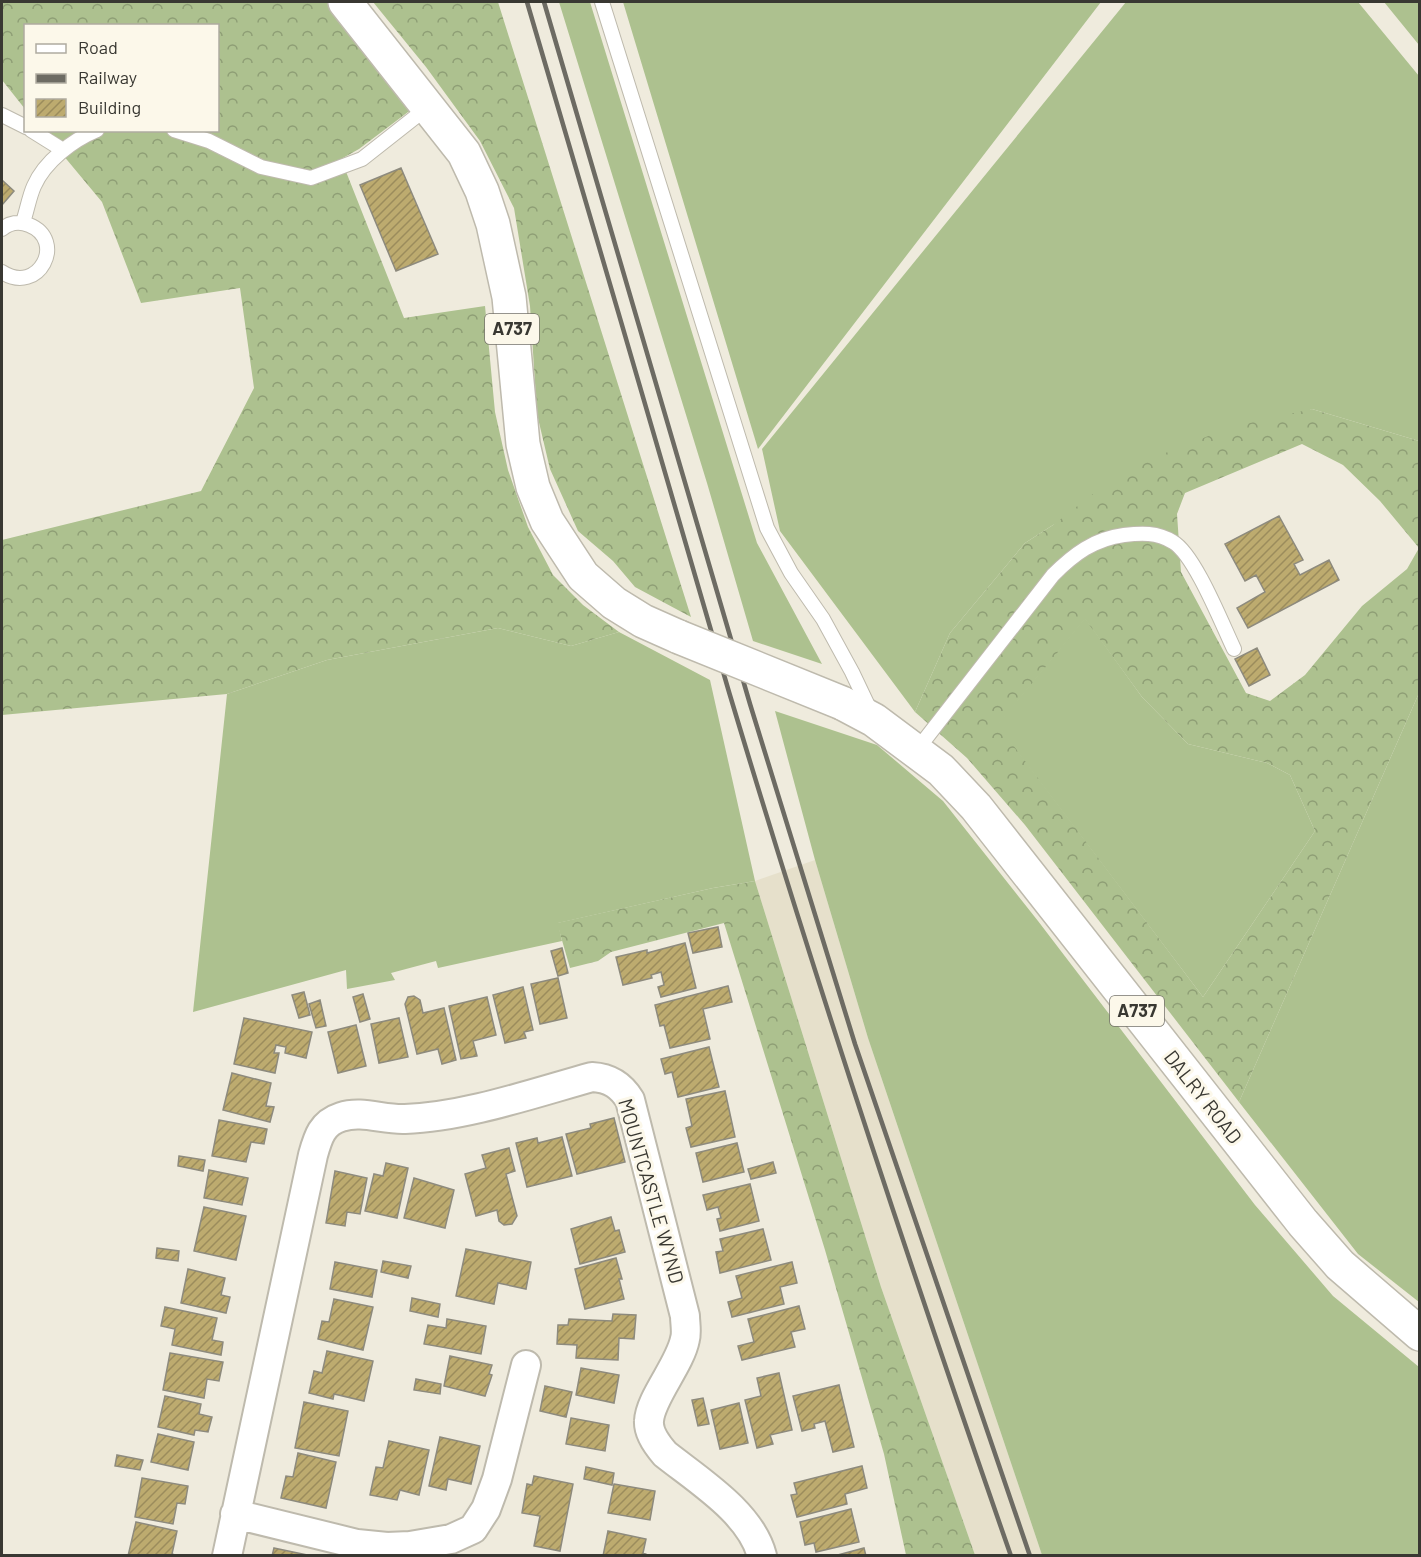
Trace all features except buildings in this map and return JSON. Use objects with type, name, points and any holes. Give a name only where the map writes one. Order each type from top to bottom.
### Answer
[{"type":"highway","name":"A737","points":[[345,2],[428,107]]},
{"type":"highway","name":"DALRY ROAD","points":[[428,107],[464,153],[482,190],[493,224],[509,297],[523,444],[533,487],[547,521],[583,576],[614,603],[643,621],[842,704],[874,720],[941,770],[976,807],[1303,1223],[1340,1265],[1419,1334]]},
{"type":"street","name":"MOUNTCASTLE WYND","points":[[227,1556],[319,1133],[327,1124],[339,1117],[355,1113],[380,1119],[405,1119],[458,1112],[592,1077],[605,1078],[624,1091],[630,1100],[685,1316],[686,1337],[681,1354],[651,1410],[648,1423],[657,1445],[665,1454],[740,1515],[751,1529],[762,1556]]},
{"type":"street","points":[[235,1514],[357,1544],[387,1547],[411,1546],[451,1539],[473,1529],[486,1509],[497,1479],[526,1365]]},
{"type":"lane","points":[[602,2],[767,528],[791,573],[823,620],[852,672],[874,720]]},
{"type":"lane","points":[[180,132],[209,141],[261,167],[311,178],[362,159],[428,107]]},
{"type":"lane","points":[[2,115],[24,126]]},
{"type":"lane","points":[[34,132],[63,150]]},
{"type":"lane","points":[[23,222],[34,185],[48,166],[63,150],[93,132]]},
{"type":"lane","points":[[2,229],[14,223],[23,222],[40,232],[45,240],[46,258],[42,267],[27,277],[17,279],[2,272]]},
{"type":"lane","points":[[916,751],[1053,575],[1071,557],[1096,541],[1146,532],[1173,542],[1191,562],[1234,649]]},
{"type":"shaded area","points":[[815,860],[868,1038],[1042,1555],[975,1555],[881,1287],[755,881]]},
{"type":"green space","points":[[2,2],[327,2],[412,109],[359,149],[341,159],[404,318],[485,306],[495,412],[508,470],[528,527],[553,575],[583,605],[619,632],[571,646],[498,628],[327,660],[227,694],[2,715],[2,540],[201,491],[254,388],[240,288],[141,303],[102,202],[44,132],[219,132],[219,24],[24,24],[24,108],[2,80]]},
{"type":"green space","points":[[373,2],[498,2],[691,617],[635,587],[613,561],[578,531],[550,469],[537,414],[530,306],[514,208],[480,141],[426,67]]},
{"type":"green space","points":[[559,2],[590,2],[757,543],[822,664],[753,641],[707,483]]},
{"type":"green space","points":[[623,2],[1101,2],[758,449]]},
{"type":"green space","points":[[1126,2],[1358,2],[1419,76],[1419,441],[1312,409],[1053,525],[1025,543],[950,633],[915,712],[780,531],[762,449]]},
{"type":"green space","points":[[1384,2],[1419,2],[1419,45]]},
{"type":"green space","points":[[1312,409],[1419,441],[1419,548],[1419,693],[1239,1102],[1025,825],[967,758],[915,712],[950,633],[1025,543],[1053,525],[1125,469],[1231,427]],"holes":[[[1302,444],[1343,465],[1380,501],[1419,548],[1407,569],[1362,606],[1305,675],[1270,701],[1246,693],[1181,572],[1177,514],[1185,493]],[[1085,619],[1142,697],[1188,744],[1267,763],[1290,775],[1315,831],[1203,997],[998,725]]]},
{"type":"green space","points":[[1085,618],[1142,697],[1188,744],[1267,763],[1290,775],[1315,831],[1203,997],[997,725]]},
{"type":"green space","points":[[498,628],[571,646],[619,632],[710,680],[755,881],[713,888],[558,923],[562,941],[438,968],[436,961],[391,973],[395,980],[347,989],[346,970],[193,1012],[227,694],[327,660]]},
{"type":"green space","points":[[1419,693],[1419,1302],[1358,1254],[1239,1102]]},
{"type":"green space","points":[[775,711],[877,745],[943,801],[1038,921],[1255,1205],[1333,1296],[1419,1367],[1419,1555],[1042,1555],[868,1038],[815,860]]},
{"type":"green space","points":[[755,881],[881,1287],[975,1555],[906,1555],[884,1454],[825,1250],[724,923],[611,952],[598,961],[570,968],[557,923],[713,888]]},
{"type":"railway","points":[[527,2],[729,692],[796,909],[901,1233],[1011,1556]]},
{"type":"railway","points":[[544,2],[750,704],[855,1044],[1030,1556]]}]
